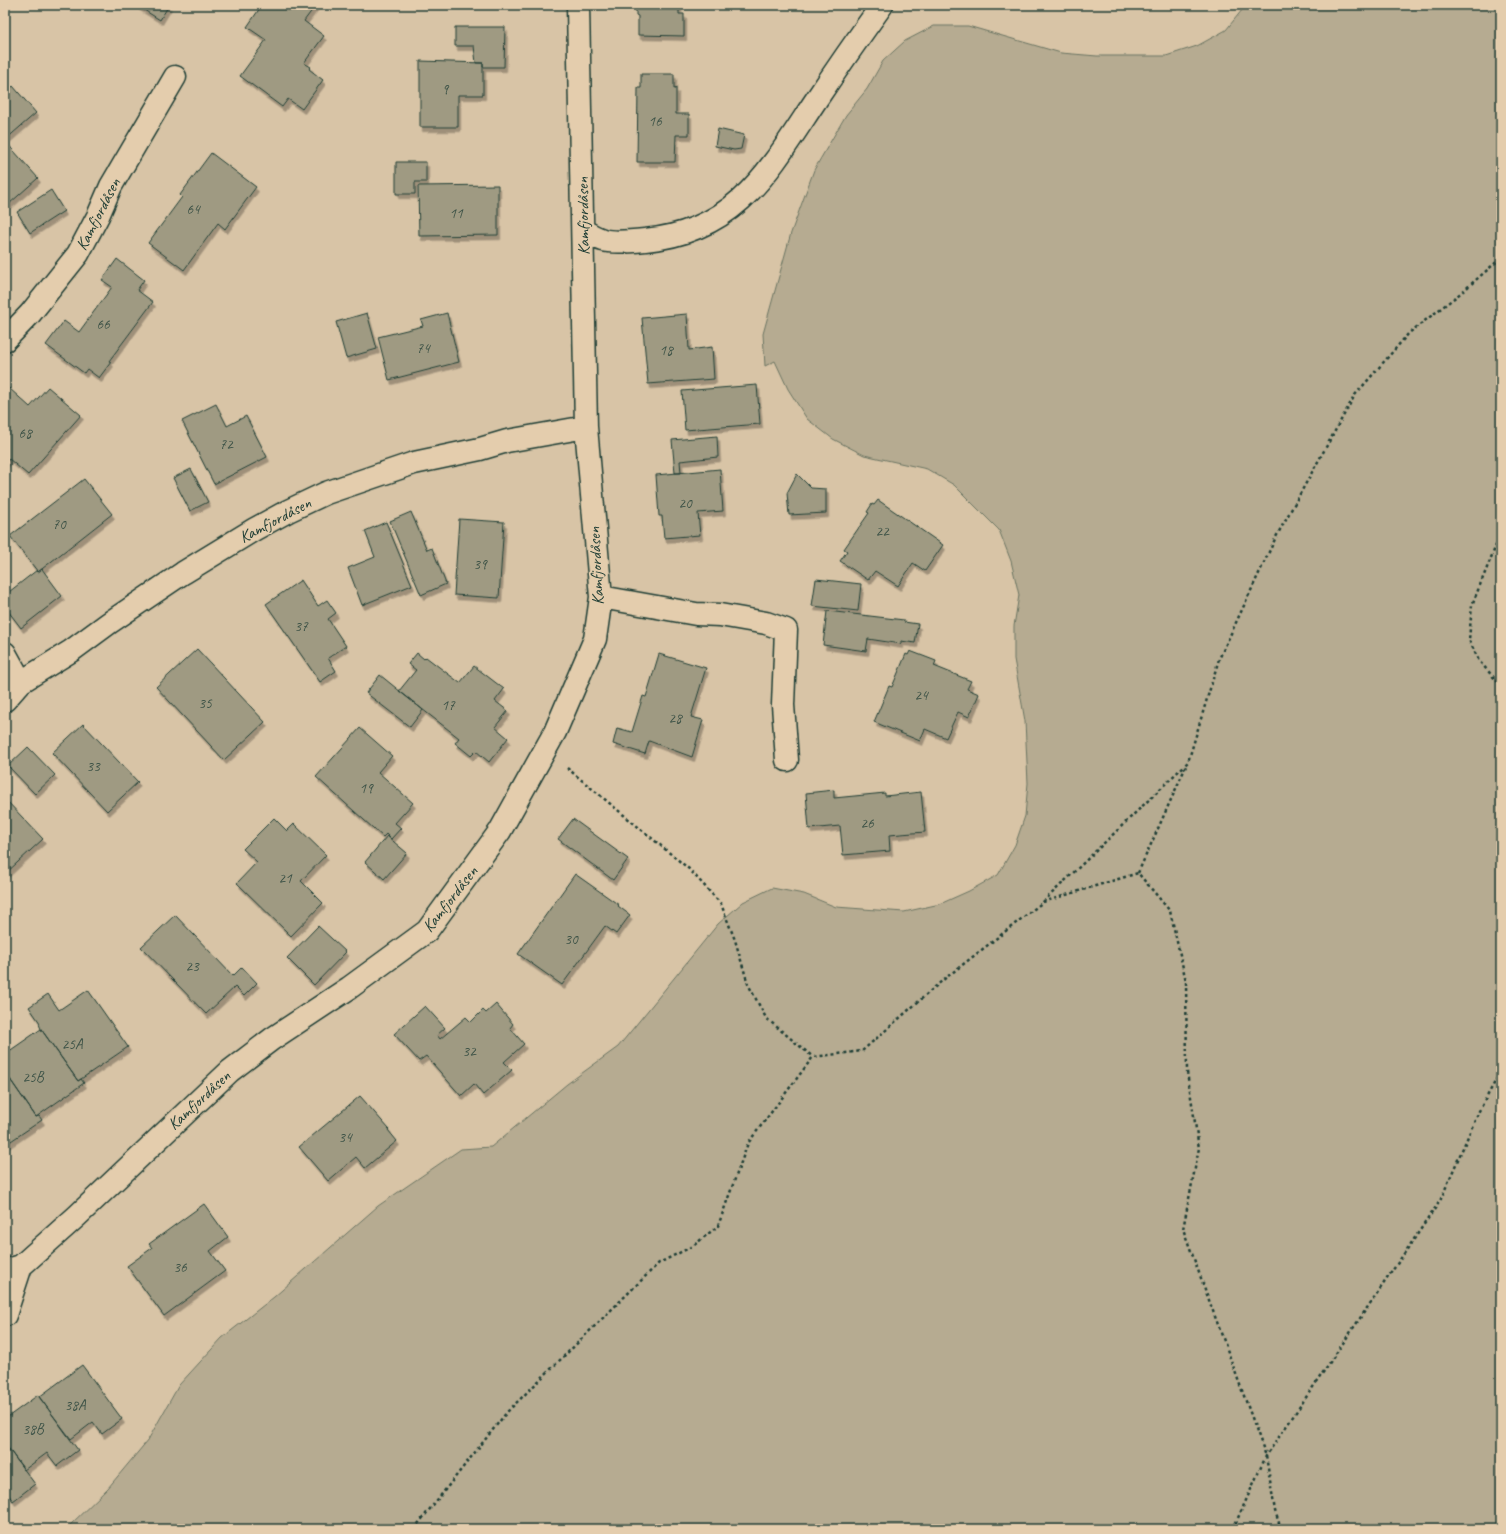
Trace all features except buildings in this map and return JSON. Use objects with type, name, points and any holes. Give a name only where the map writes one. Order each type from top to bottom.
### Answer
[{"type":"street","name":"Kamfjordåsen","points":[[13,1268],[77,1216],[230,1071],[272,1039],[349,988],[427,932],[500,831],[555,732],[595,639],[601,597],[586,427],[584,231],[578,5]]},
{"type":"street","points":[[584,231],[604,241],[632,241],[679,235],[714,220],[740,202],[773,165],[882,5]]},
{"type":"street","name":"Kamfjordåsen","points":[[5,340],[30,314],[78,254],[98,216],[111,186],[175,77]]},
{"type":"street","name":"Kamfjordåsen","points":[[5,700],[21,682],[71,651],[109,623],[183,573],[255,529],[326,493],[414,463],[480,449],[508,441],[586,427]]},
{"type":"street","points":[[601,597],[696,614],[720,615],[766,623],[786,630],[783,705],[787,760]]},
{"type":"street","points":[[5,653],[21,682]]},
{"type":"street","points":[[5,1315],[13,1268]]},
{"type":"path","points":[[1043,902],[1138,873],[1188,762],[1219,659],[1276,537],[1355,395],[1409,333],[1462,292],[1501,258]]},
{"type":"path","points":[[1501,533],[1472,605],[1469,640],[1479,661],[1497,681],[1501,682]]},
{"type":"path","points":[[545,750],[689,869],[721,904],[735,940],[748,984],[766,1018],[812,1057]]},
{"type":"path","points":[[414,1529],[513,1406],[659,1263],[693,1246],[718,1226],[748,1143],[812,1057],[862,1051],[942,980],[1043,902],[1188,762]]},
{"type":"path","points":[[1138,873],[1170,911],[1186,981],[1187,1072],[1199,1148],[1182,1229],[1266,1456],[1275,1511],[1281,1529]]},
{"type":"path","points":[[1233,1529],[1266,1456],[1440,1201],[1479,1111],[1501,1071]]},
{"type":"shaded area","points":[[1246,5],[1501,5],[1501,1529],[66,1529],[108,1488],[148,1440],[179,1385],[222,1338],[274,1297],[378,1206],[461,1149],[491,1147],[567,1084],[618,1047],[718,924],[743,902],[772,888],[804,894],[836,907],[904,912],[940,904],[969,891],[998,875],[1015,845],[1025,816],[1028,783],[1025,721],[1014,659],[1014,626],[1019,595],[1011,561],[999,530],[954,485],[927,469],[864,455],[833,439],[807,419],[788,389],[775,361],[765,366],[763,334],[791,233],[814,170],[846,115],[867,89],[883,61],[905,41],[934,26],[968,26],[1061,53],[1097,56],[1166,56],[1197,46],[1226,30]]}]
